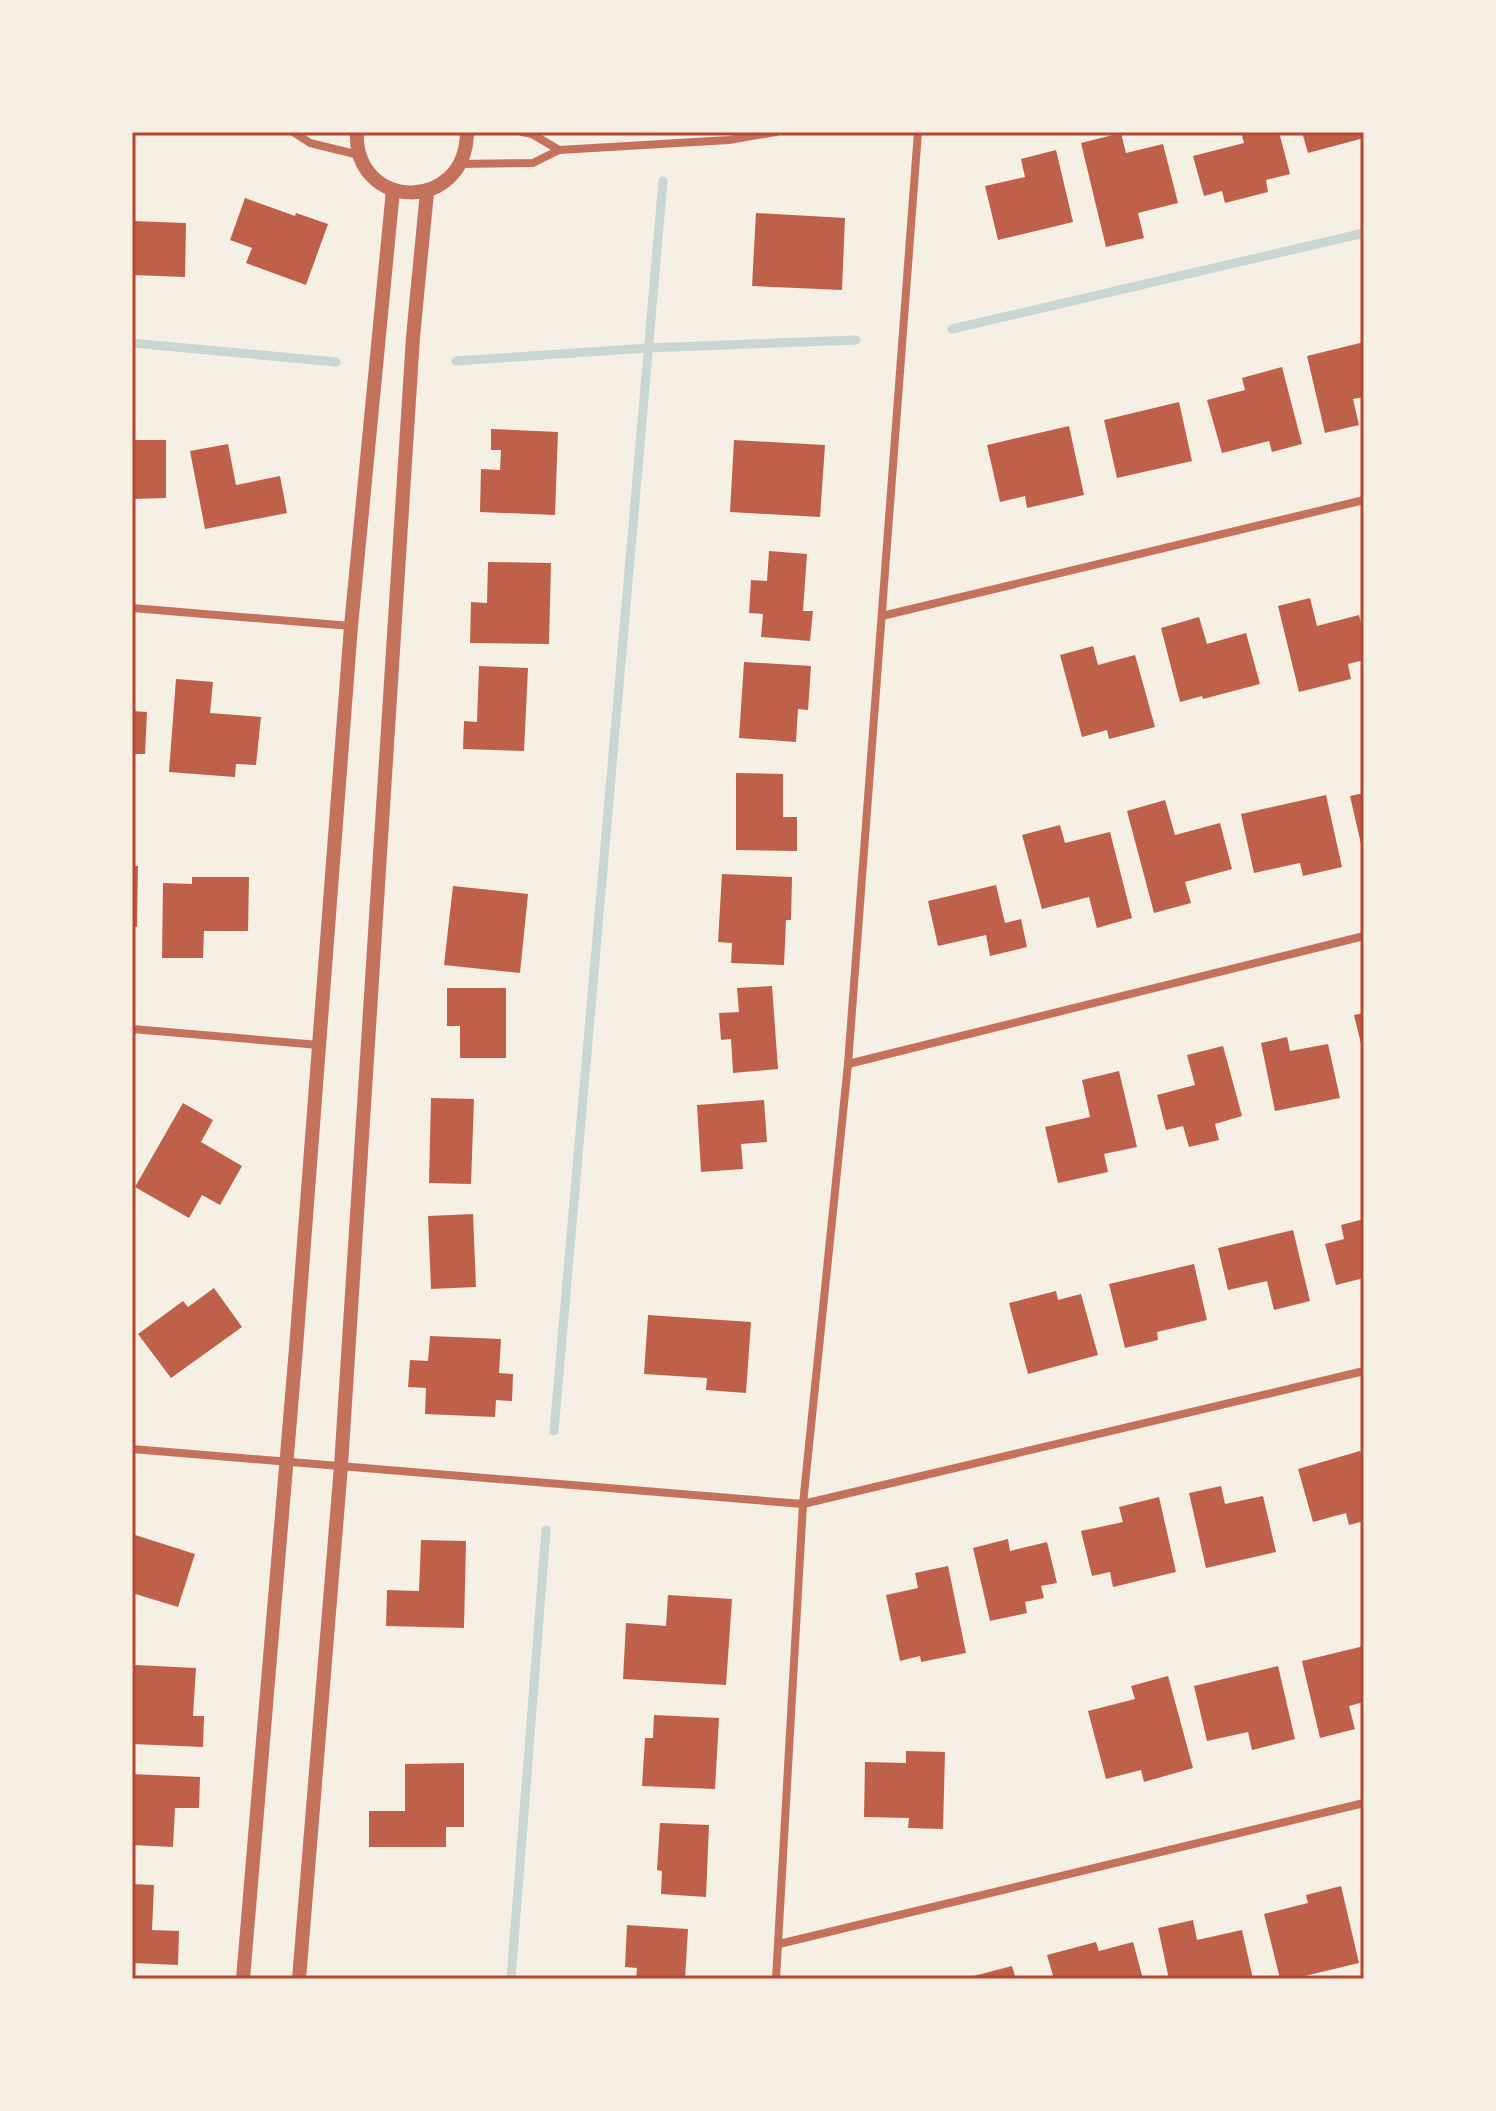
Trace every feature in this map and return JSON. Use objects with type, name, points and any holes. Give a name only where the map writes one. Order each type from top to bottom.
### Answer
[{"type":"street","points":[[293,132],[310,143],[359,155]]},
{"type":"street","points":[[357,132],[359,155],[378,181],[393,190],[427,192],[451,177],[461,164],[467,132]]},
{"type":"street","points":[[522,132],[532,134],[559,150]]},
{"type":"street","points":[[461,164],[533,163],[559,150],[729,140],[776,132]]},
{"type":"street","points":[[776,1979],[803,1504],[848,1064],[918,132]]},
{"type":"street","points":[[243,1979],[351,626],[393,190]]},
{"type":"street","points":[[299,1979],[341,1466],[413,337],[427,192]]},
{"type":"street","points":[[882,616],[1364,500]]},
{"type":"street","points":[[132,608],[351,626]]},
{"type":"street","points":[[848,1064],[1364,936]]},
{"type":"street","points":[[132,1029],[319,1045]]},
{"type":"street","points":[[132,1449],[803,1504],[1364,1371]]},
{"type":"street","points":[[779,1944],[1364,1803]]},
{"type":"building","points":[[1241,132],[1279,132],[1290,174],[1266,180],[1268,192],[1225,203],[1222,191],[1204,196],[1193,156],[1244,143]]},
{"type":"building","points":[[1302,132],[1364,132],[1364,138],[1308,153]]},
{"type":"building","points":[[1121,133],[1126,153],[1163,144],[1178,203],[1138,213],[1144,238],[1106,247],[1081,143]]},
{"type":"building","points":[[1056,150],[1073,222],[998,240],[985,186],[1025,177],[1021,159]]},
{"type":"building","points":[[245,198],[328,224],[306,285],[246,263],[252,248],[230,240]]},
{"type":"building","points":[[756,213],[845,218],[842,290],[752,286]]},
{"type":"building","points":[[132,221],[186,223],[185,277],[132,275]]},
{"type":"building","points":[[1364,342],[1364,397],[1353,399],[1359,425],[1325,433],[1307,356]]},
{"type":"building","points":[[1282,367],[1302,444],[1272,452],[1269,441],[1222,453],[1207,400],[1245,390],[1242,378]]},
{"type":"building","points":[[1179,402],[1192,461],[1117,478],[1104,420]]},
{"type":"building","points":[[1069,426],[1084,495],[1027,508],[1025,496],[1000,502],[987,445]]},
{"type":"building","points":[[491,429],[558,432],[555,515],[480,512],[481,469],[500,470],[501,450],[491,450]]},
{"type":"building","points":[[132,440],[166,440],[166,498],[132,499]]},
{"type":"building","points":[[734,440],[825,445],[820,517],[730,512]]},
{"type":"building","points":[[228,444],[236,485],[280,476],[287,513],[205,529],[190,451]]},
{"type":"building","points":[[769,551],[807,554],[803,611],[813,611],[810,641],[761,637],[763,614],[749,613],[751,580],[767,581]]},
{"type":"building","points":[[488,562],[551,563],[549,644],[470,643],[471,602],[487,603]]},
{"type":"building","points":[[1310,598],[1317,626],[1359,615],[1364,636],[1364,660],[1348,664],[1351,679],[1299,692],[1278,606]]},
{"type":"building","points":[[1199,617],[1207,644],[1246,633],[1260,684],[1180,702],[1161,628]]},
{"type":"building","points":[[1093,646],[1098,665],[1135,655],[1155,727],[1109,739],[1107,730],[1082,737],[1060,655]]},
{"type":"building","points":[[744,662],[811,666],[808,710],[798,709],[796,742],[739,738]]},
{"type":"building","points":[[479,666],[528,668],[524,751],[463,749],[464,721],[477,722]]},
{"type":"building","points":[[176,679],[213,682],[210,713],[261,717],[256,765],[236,764],[235,777],[169,772]]},
{"type":"building","points":[[132,711],[147,712],[145,754],[132,754]]},
{"type":"building","points":[[736,773],[783,774],[783,817],[797,817],[797,851],[736,850]]},
{"type":"building","points":[[1364,793],[1364,843],[1361,844],[1350,796]]},
{"type":"building","points":[[1326,795],[1342,867],[1303,876],[1300,863],[1254,873],[1241,814]]},
{"type":"building","points":[[1165,800],[1175,835],[1220,823],[1232,869],[1185,882],[1191,903],[1154,913],[1127,811]]},
{"type":"building","points":[[1060,825],[1065,843],[1110,832],[1132,918],[1097,928],[1089,897],[1042,909],[1022,835]]},
{"type":"building","points":[[132,866],[138,866],[137,927],[132,927]]},
{"type":"building","points":[[722,874],[792,877],[791,920],[786,920],[784,965],[731,963],[732,943],[718,942]]},
{"type":"building","points":[[192,877],[249,877],[248,931],[204,931],[203,958],[162,958],[163,883],[192,884]]},
{"type":"building","points":[[996,885],[1005,923],[1021,919],[1027,947],[990,956],[986,935],[938,946],[928,901]]},
{"type":"building","points":[[453,886],[528,894],[520,973],[444,965]]},
{"type":"building","points":[[772,986],[778,1069],[733,1073],[731,1039],[721,1040],[719,1013],[739,1012],[737,988]]},
{"type":"building","points":[[447,988],[506,988],[506,1058],[460,1058],[460,1026],[447,1026]]},
{"type":"building","points":[[1364,1013],[1364,1052],[1363,1052],[1354,1015]]},
{"type":"building","points":[[1287,1037],[1290,1051],[1328,1044],[1340,1098],[1275,1111],[1261,1043]]},
{"type":"building","points":[[1223,1046],[1242,1116],[1215,1124],[1219,1140],[1189,1147],[1183,1126],[1166,1130],[1157,1095],[1195,1085],[1187,1055]]},
{"type":"building","points":[[1119,1071],[1137,1147],[1104,1154],[1108,1172],[1058,1183],[1045,1127],[1090,1117],[1082,1080]]},
{"type":"building","points":[[431,1098],[474,1099],[471,1184],[429,1183]]},
{"type":"building","points":[[764,1100],[767,1142],[741,1144],[743,1169],[701,1172],[697,1105]]},
{"type":"building","points":[[183,1103],[213,1120],[201,1142],[242,1166],[220,1205],[202,1195],[189,1218],[135,1187]]},
{"type":"building","points":[[473,1214],[476,1287],[431,1289],[428,1216]]},
{"type":"building","points":[[1364,1219],[1364,1278],[1336,1285],[1325,1244],[1344,1239],[1341,1225]]},
{"type":"building","points":[[1293,1230],[1310,1301],[1274,1310],[1267,1281],[1228,1290],[1218,1248]]},
{"type":"building","points":[[1194,1264],[1207,1320],[1157,1332],[1158,1340],[1125,1348],[1109,1284]]},
{"type":"building","points":[[214,1288],[242,1327],[171,1378],[138,1334],[183,1301],[188,1307]]},
{"type":"building","points":[[1056,1291],[1058,1300],[1081,1294],[1098,1355],[1028,1374],[1009,1303]]},
{"type":"building","points":[[648,1315],[751,1322],[746,1393],[706,1390],[707,1378],[644,1374]]},
{"type":"building","points":[[430,1336],[501,1339],[499,1373],[513,1374],[512,1401],[496,1400],[495,1417],[425,1414],[426,1388],[408,1387],[410,1360],[428,1361]]},
{"type":"building","points":[[1360,1451],[1364,1464],[1364,1521],[1349,1525],[1346,1513],[1313,1522],[1298,1469]]},
{"type":"building","points":[[1221,1486],[1225,1504],[1263,1496],[1276,1552],[1206,1568],[1189,1493]]},
{"type":"building","points":[[1159,1497],[1176,1572],[1113,1587],[1110,1572],[1092,1576],[1081,1531],[1123,1522],[1119,1507]]},
{"type":"building","points":[[132,1534],[195,1554],[178,1607],[132,1593]]},
{"type":"building","points":[[1008,1539],[1010,1551],[1047,1542],[1057,1583],[1041,1586],[1044,1598],[1025,1602],[1027,1613],[990,1621],[973,1548]]},
{"type":"building","points":[[421,1540],[466,1541],[464,1628],[386,1626],[387,1590],[419,1591]]},
{"type":"building","points":[[948,1566],[966,1653],[921,1662],[920,1656],[900,1661],[886,1595],[918,1588],[915,1573]]},
{"type":"building","points":[[668,1595],[732,1599],[726,1685],[623,1679],[626,1623],[666,1626]]},
{"type":"building","points":[[1364,1646],[1364,1702],[1349,1706],[1355,1729],[1320,1738],[1302,1661]]},
{"type":"building","points":[[135,1665],[196,1668],[193,1716],[204,1716],[203,1747],[132,1744]]},
{"type":"building","points":[[1278,1666],[1295,1739],[1252,1750],[1248,1732],[1207,1741],[1194,1686]]},
{"type":"building","points":[[1168,1676],[1193,1768],[1144,1782],[1141,1770],[1106,1779],[1088,1711],[1135,1699],[1131,1686]]},
{"type":"building","points":[[654,1715],[719,1718],[715,1789],[642,1786],[645,1738],[653,1738]]},
{"type":"building","points":[[906,1751],[945,1752],[943,1829],[908,1828],[909,1818],[864,1817],[865,1762],[906,1763]]},
{"type":"building","points":[[464,1763],[464,1827],[446,1827],[446,1847],[369,1847],[369,1811],[405,1811],[405,1764]]},
{"type":"building","points":[[132,1774],[200,1777],[199,1808],[175,1808],[173,1847],[132,1845]]},
{"type":"building","points":[[660,1823],[709,1825],[706,1897],[661,1894],[662,1871],[657,1870]]},
{"type":"building","points":[[132,1884],[154,1885],[152,1930],[179,1931],[178,1965],[132,1963]]},
{"type":"building","points":[[1341,1886],[1359,1963],[1280,1979],[1264,1914],[1308,1903],[1306,1895]]},
{"type":"building","points":[[1193,1920],[1197,1940],[1242,1930],[1253,1979],[1169,1979],[1158,1928]]},
{"type":"building","points":[[627,1925],[688,1929],[685,1979],[636,1979],[637,1968],[625,1967]]},
{"type":"building","points":[[1096,1942],[1099,1951],[1133,1942],[1143,1979],[1054,1979],[1047,1955]]},
{"type":"building","points":[[1012,1966],[1016,1979],[966,1979],[966,1978]]},
{"type":"waterway","points":[[554,1431],[663,181]]},
{"type":"waterway","points":[[952,329],[1364,233]]},
{"type":"waterway","points":[[456,361],[648,348],[856,340]]},
{"type":"waterway","points":[[132,343],[336,362]]},
{"type":"waterway","points":[[511,1979],[546,1530]]}]
